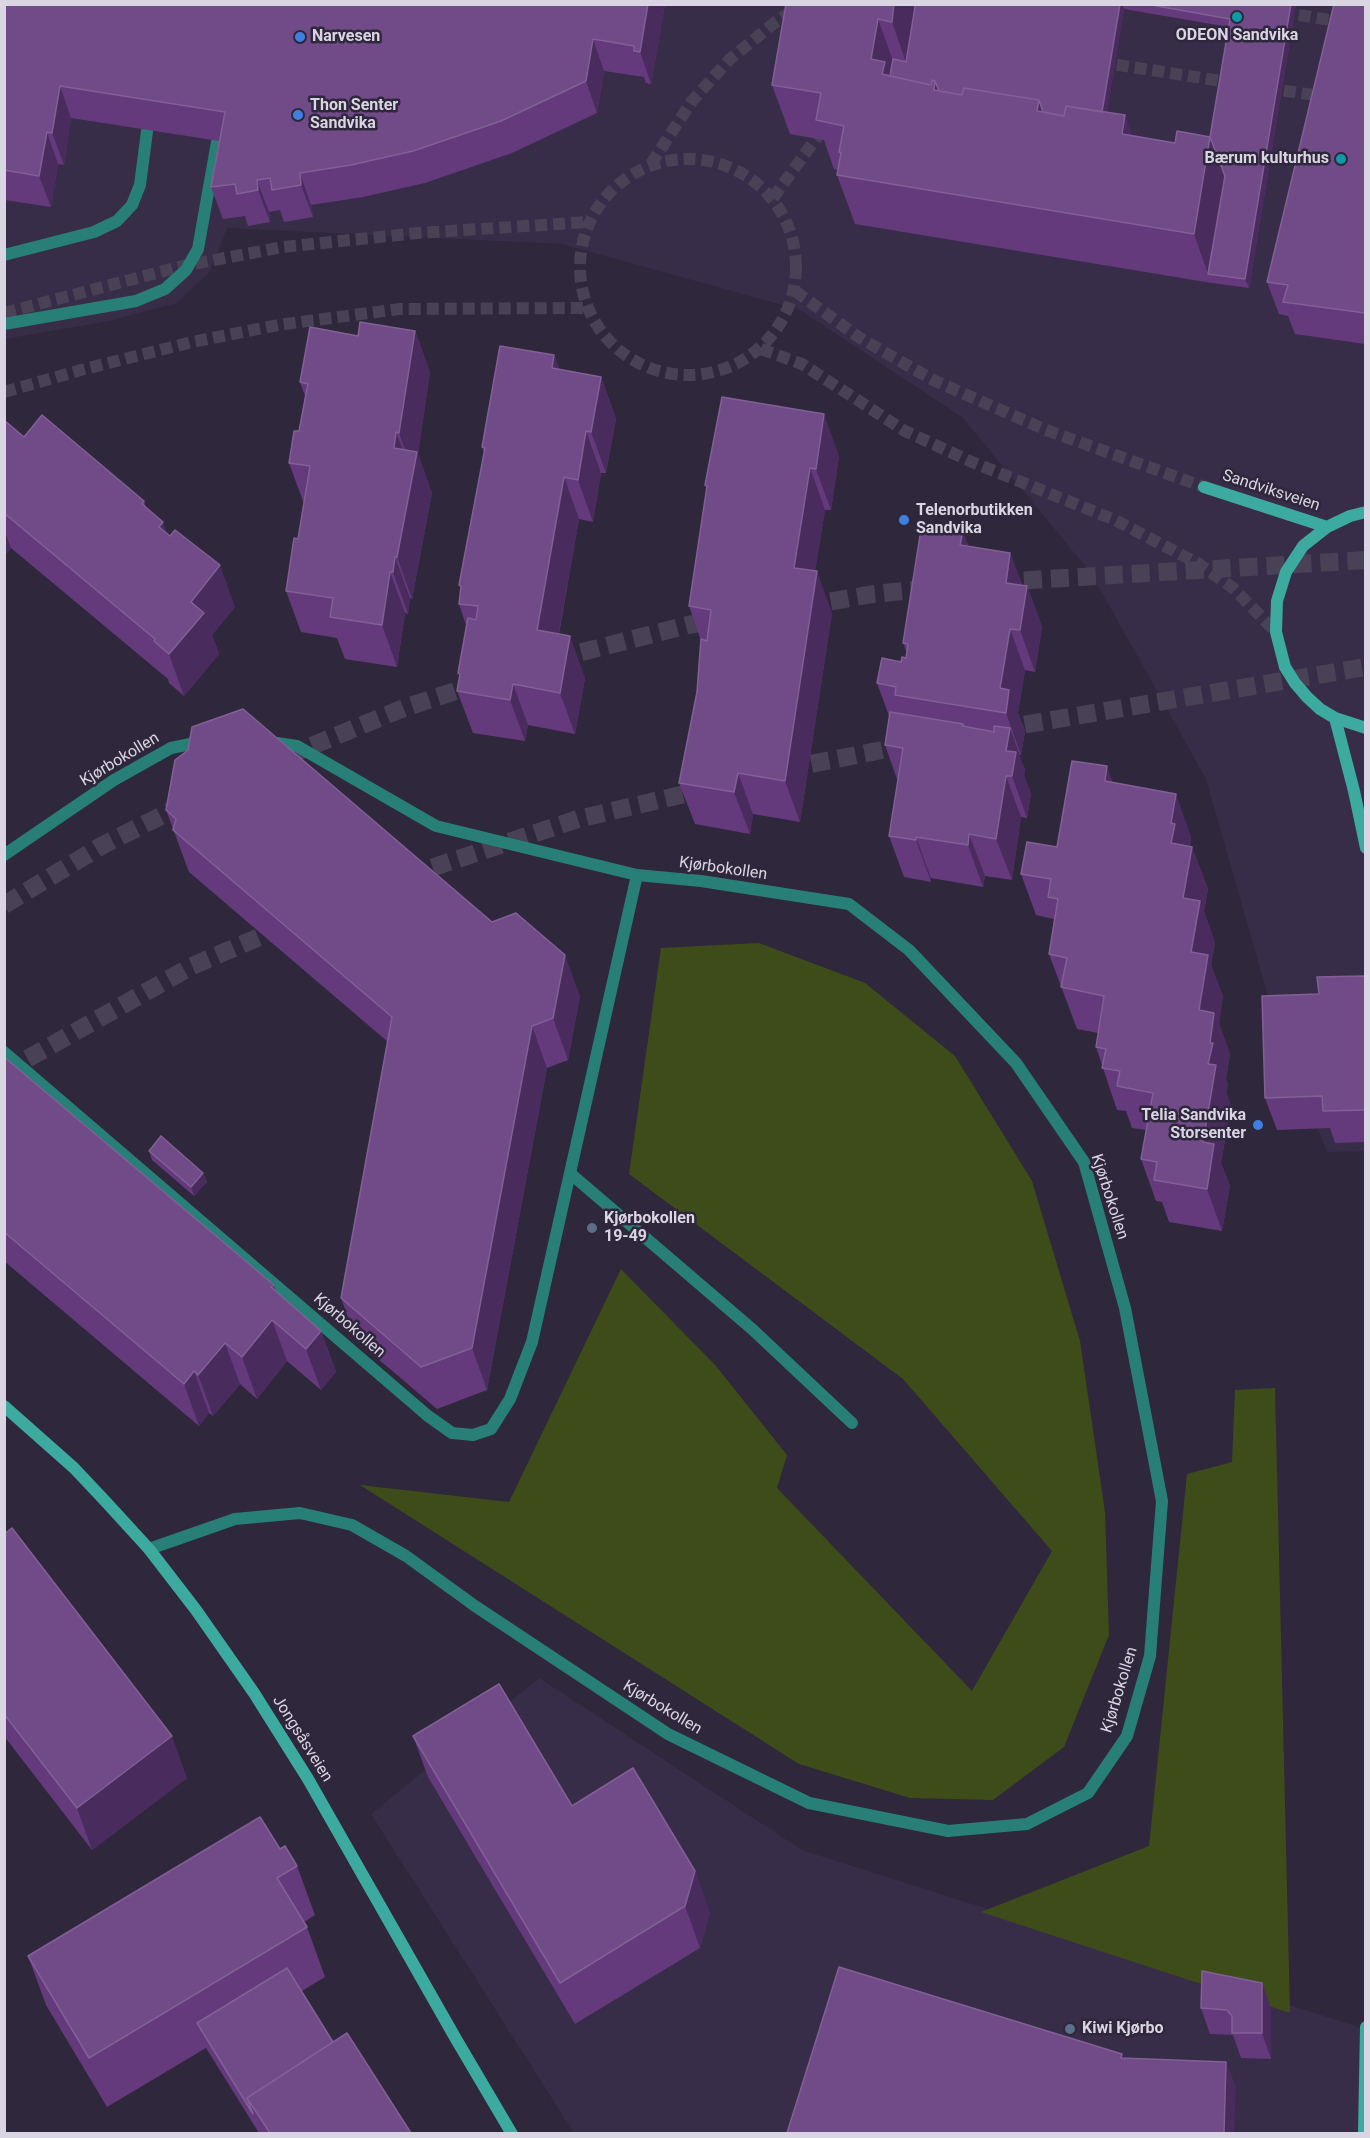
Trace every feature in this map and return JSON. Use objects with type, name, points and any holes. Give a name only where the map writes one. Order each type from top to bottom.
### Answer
[{"type":"street","points":[[4,255],[94,232],[117,221],[132,205],[140,185],[150,107]]},
{"type":"street","points":[[4,324],[136,301],[165,289],[186,270],[198,249],[222,114]]},
{"type":"street","name":"Sandviksveien","points":[[1204,487],[1327,527]]},
{"type":"street","points":[[1365,512],[1327,527],[1303,546],[1286,572],[1277,601],[1276,632],[1286,667],[1295,683],[1320,709],[1335,718],[1365,728]]},
{"type":"street","points":[[1335,718],[1354,791],[1365,848]]},
{"type":"street","name":"Kjørbokollen","points":[[4,855],[114,780],[171,748],[222,738]]},
{"type":"street","name":"Kjørbokollen","points":[[149,1549],[235,1519],[300,1513],[352,1525],[406,1556],[476,1606],[668,1734],[808,1803],[948,1831],[1027,1824],[1088,1793],[1127,1736],[1150,1656],[1162,1501],[1125,1308],[1084,1162],[1016,1063],[909,950],[849,904],[701,881],[637,875],[436,826],[297,746],[254,740]]},
{"type":"street","name":"Kjørbokollen","points":[[4,1052],[428,1416],[452,1433],[473,1435],[491,1429],[510,1399],[532,1342],[637,875]]},
{"type":"street","points":[[571,1174],[752,1329],[852,1423]]},
{"type":"street","name":"Jongsåsveien","points":[[4,1406],[80,1474],[149,1549],[196,1610],[254,1693],[308,1779],[512,2133]]},
{"type":"street","points":[[1364,2133],[1365,2027]]},
{"type":"shaded area","points":[[5,5],[1365,5],[1365,1151],[1327,1152],[1274,1017],[1206,779],[1091,573],[962,417],[800,310],[562,244],[227,228],[210,271],[177,303],[109,321],[5,339]]},
{"type":"shaded area","points":[[539,1678],[802,1850],[1365,2029],[1365,2133],[574,2133],[371,1814]]},
{"type":"green space","points":[[759,943],[865,983],[955,1056],[1032,1181],[1080,1341],[1105,1512],[1109,1635],[1064,1747],[993,1800],[910,1798],[799,1764],[360,1485],[509,1502],[621,1269],[716,1366],[787,1455],[777,1488],[972,1691],[1052,1551],[903,1379],[629,1174],[661,948]]},
{"type":"green space","points":[[1275,1388],[1290,2013],[981,1912],[1149,1846],[1187,1474],[1232,1462],[1235,1390]]},
{"type":"building","name":"Thon Senter Sandvika","points":[[4,4],[648,4],[640,52],[634,51],[634,46],[593,39],[586,81],[501,121],[413,151],[351,165],[300,173],[301,185],[272,190],[270,178],[257,180],[258,190],[237,194],[235,184],[211,187],[225,112],[60,86],[52,133],[47,132],[39,176],[4,170]]},
{"type":"building","points":[[786,4],[894,4],[892,22],[878,19],[871,59],[885,62],[882,74],[931,85],[932,80],[935,81],[934,90],[962,95],[964,88],[1039,100],[1037,111],[1064,116],[1066,106],[1125,115],[1122,134],[1175,143],[1177,131],[1210,137],[1194,234],[837,175],[844,126],[816,120],[821,93],[772,85]]},
{"type":"building","points":[[914,4],[1120,4],[1102,112],[1066,106],[1064,116],[1043,112],[1039,100],[964,88],[962,95],[939,91],[935,81],[932,80],[931,85],[890,76],[893,59],[906,62]]},
{"type":"building","points":[[1146,4],[1291,4],[1245,279],[1208,274],[1225,176],[1210,137],[1230,19]]},
{"type":"building","name":"Bærum kulturhus","points":[[1334,4],[1365,4],[1365,313],[1283,302],[1288,285],[1267,282]]},
{"type":"building","points":[[360,322],[415,331],[399,433],[396,432],[394,448],[417,452],[397,557],[395,557],[393,572],[390,572],[382,625],[330,617],[333,598],[286,591],[294,538],[298,539],[310,466],[289,463],[294,431],[299,431],[308,384],[300,382],[310,327],[358,336]]},
{"type":"building","points":[[500,346],[554,355],[552,368],[601,377],[591,432],[586,431],[578,480],[564,477],[537,630],[570,636],[560,693],[513,684],[510,700],[457,691],[468,618],[476,620],[478,606],[459,604],[461,586],[459,585],[485,448],[482,447]]},
{"type":"building","points":[[722,397],[824,414],[816,469],[810,468],[794,568],[817,571],[785,781],[738,773],[734,792],[679,783],[697,692],[701,639],[707,641],[711,610],[689,606],[707,486],[705,485]]},
{"type":"building","points":[[42,415],[144,501],[142,504],[163,522],[159,527],[170,536],[175,530],[220,565],[191,602],[204,613],[169,654],[154,641],[155,639],[4,513],[4,420],[24,437]]},
{"type":"building","points":[[922,523],[963,530],[960,545],[1010,553],[1006,583],[1027,586],[1020,630],[1010,629],[1000,688],[1009,690],[1006,713],[895,695],[896,687],[877,683],[882,658],[901,662],[902,657],[906,658],[908,644],[903,643]]},
{"type":"building","points":[[243,709],[492,922],[516,913],[565,955],[553,1018],[532,1026],[472,1348],[421,1367],[341,1298],[392,1017],[173,830],[176,819],[166,810],[175,760],[188,750],[192,727]]},
{"type":"building","points":[[890,712],[963,724],[963,726],[994,732],[994,726],[1010,728],[1006,751],[1016,752],[1012,776],[1006,776],[996,839],[969,834],[968,845],[916,837],[916,840],[889,836],[903,748],[885,745]]},
{"type":"building","points":[[1072,761],[1107,766],[1105,781],[1176,794],[1171,823],[1175,824],[1171,843],[1192,847],[1183,898],[1200,901],[1191,952],[1208,955],[1199,1010],[1214,1013],[1210,1043],[1213,1043],[1208,1064],[1216,1065],[1203,1142],[1214,1144],[1207,1189],[1154,1180],[1157,1162],[1141,1159],[1153,1093],[1117,1086],[1120,1071],[1102,1068],[1106,1049],[1096,1047],[1104,996],[1061,987],[1067,958],[1049,954],[1058,899],[1048,897],[1051,879],[1021,874],[1027,842],[1057,847]]},
{"type":"building","points":[[1365,976],[1365,1110],[1323,1111],[1322,1096],[1265,1098],[1262,996],[1319,994],[1317,977]]},
{"type":"building","points":[[4,1057],[274,1285],[271,1287],[321,1331],[306,1349],[272,1320],[242,1357],[225,1343],[198,1375],[194,1371],[184,1384],[4,1232]]},
{"type":"building","points":[[161,1136],[203,1173],[191,1187],[149,1151]]},
{"type":"building","points":[[12,1528],[172,1736],[77,1808],[4,1714],[4,1534]]},
{"type":"building","points":[[499,1684],[572,1806],[633,1768],[695,1871],[685,1906],[560,1983],[413,1736]]},
{"type":"building","points":[[260,1817],[280,1849],[285,1846],[297,1866],[277,1878],[307,1927],[89,2058],[28,1956]]},
{"type":"building","points":[[839,1967],[1122,2054],[1121,2058],[1226,2062],[1224,2133],[787,2133]]},
{"type":"building","points":[[287,1968],[333,2042],[247,2098],[253,2114],[197,2023]]},
{"type":"building","points":[[1202,1971],[1262,1983],[1262,2033],[1232,2033],[1232,2016],[1227,2010],[1201,2008]]},
{"type":"building","points":[[347,2033],[411,2133],[270,2133],[247,2098]]},
{"type":"tunnel","points":[[651,164],[692,101],[729,60],[802,4]]},
{"type":"tunnel","points":[[1281,12],[1366,26]]},
{"type":"tunnel","points":[[1099,62],[1234,83]]},
{"type":"tunnel","points":[[1266,88],[1328,97]]},
{"type":"tunnel","points":[[773,198],[825,126]]},
{"type":"tunnel","points":[[677,159],[699,159],[729,167],[748,177],[765,190],[778,207],[788,226],[796,256],[796,267],[796,278],[788,308],[778,327],[765,344],[748,357],[719,371],[699,375],[677,375],[657,371],[637,362],[619,351],[604,336],[584,298],[580,278],[580,256],[584,236],[593,216],[604,198],[619,183],[657,163],[677,159]]},
{"type":"tunnel","points":[[4,313],[183,266],[283,247],[418,233],[588,222]]},
{"type":"tunnel","points":[[795,291],[860,338],[933,380],[1046,430],[1204,487]]},
{"type":"tunnel","points":[[4,392],[192,342],[278,325],[399,309],[586,308]]},
{"type":"tunnel","points":[[761,349],[802,364],[905,431],[972,462],[1115,520],[1199,564],[1233,588],[1276,632]]},
{"type":"tunnel","points":[[997,582],[1366,560]]},
{"type":"tunnel","points":[[804,606],[873,594],[934,588]]},
{"type":"tunnel","points":[[555,659],[688,625],[718,620]]},
{"type":"tunnel","points":[[998,729],[1366,667]]},
{"type":"tunnel","points":[[287,756],[404,708],[480,683]]},
{"type":"tunnel","points":[[785,769],[908,745]]},
{"type":"tunnel","points":[[407,876],[578,819],[706,789]]},
{"type":"tunnel","points":[[4,905],[103,845],[189,802]]},
{"type":"tunnel","points":[[4,1072],[192,966],[285,926]]},
{"type":"place","name":"ODEON Sandvika","points":[[1237,17]]},
{"type":"place","name":"Narvesen","points":[[300,37]]},
{"type":"place","name":"Thon Senter Sandvika","points":[[298,115]]},
{"type":"place","name":"Bærum kulturhus","points":[[1341,159]]},
{"type":"place","name":"Telenorbutikken Sandvika","points":[[904,520]]},
{"type":"place","name":"Telia Sandvika Storsenter","points":[[1258,1125]]},
{"type":"place","name":"Kjørbokollen 19-49","points":[[592,1228]]},
{"type":"place","name":"Kiwi Kjørbo","points":[[1070,2029]]}]
